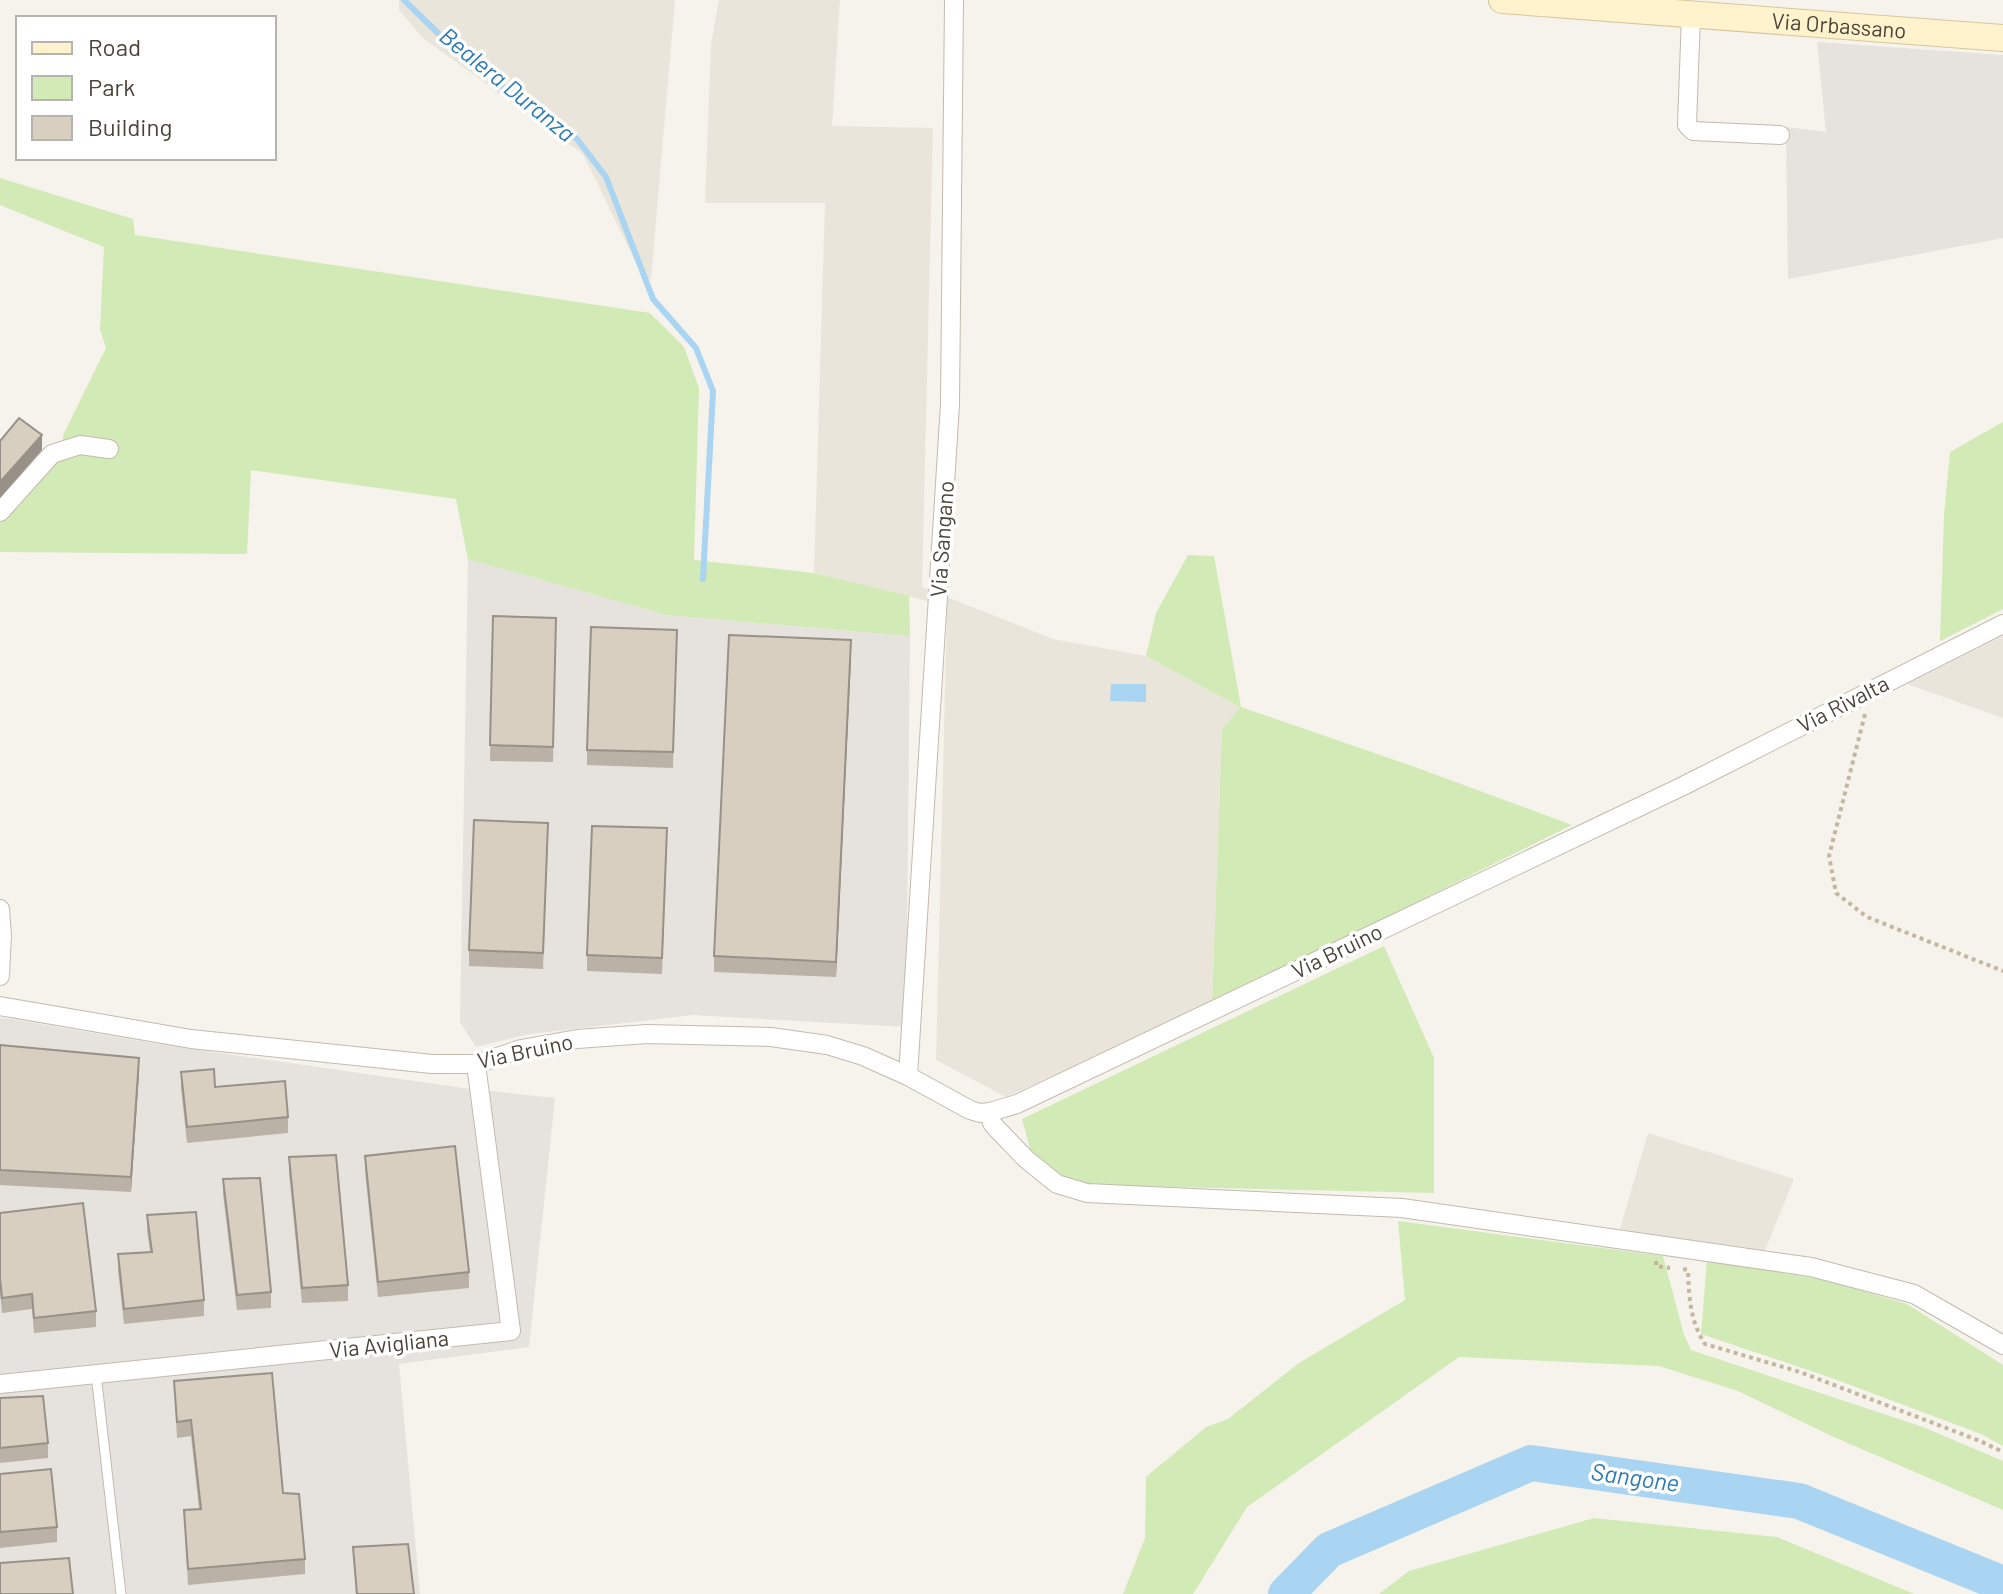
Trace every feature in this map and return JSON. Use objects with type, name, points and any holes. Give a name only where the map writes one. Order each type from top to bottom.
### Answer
[{"type":"main road","name":"Via Orbassano","points":[[1502,0],[2003,38]]},
{"type":"street","name":"Via Sangano","points":[[908,1076],[950,404],[954,0]]},
{"type":"street","points":[[1691,15],[1687,125],[1693,131],[1780,135]]},
{"type":"street","points":[[0,512],[52,454],[80,445],[109,449]]},
{"type":"street","name":"Via Rivalta","points":[[1683,786],[2003,624]]},
{"type":"street","name":"Via Bruino","points":[[0,1006],[191,1039],[432,1064],[476,1064],[521,1049],[577,1039],[647,1034],[771,1037],[827,1045],[863,1056],[908,1076],[970,1110],[990,1112],[1017,1104],[1683,786]]},
{"type":"street","points":[[0,909],[0,976]]},
{"type":"street","name":"Via Avigliana","points":[[0,1384],[511,1331],[476,1064]]},
{"type":"street","points":[[990,1112],[992,1123],[1026,1159],[1057,1184],[1087,1193],[1402,1208],[1811,1267],[1914,1294],[2003,1345]]},
{"type":"lane","points":[[96,1374],[121,1594]]},
{"type":"path","points":[[1871,690],[1829,856],[1836,893],[1867,917],[2003,971]]},
{"type":"path","points":[[1657,1253],[1656,1266],[1688,1270],[1689,1302],[1696,1330],[1705,1344],[1800,1372],[2003,1452]]},
{"type":"shaded area","points":[[399,0],[675,0],[651,279],[643,277],[583,154],[423,38],[399,10]]},
{"type":"shaded area","points":[[719,0],[840,0],[832,126],[933,128],[922,587],[1053,639],[1146,656],[1240,707],[1222,730],[1212,1004],[1006,1097],[936,1060],[947,606],[814,573],[825,203],[705,203],[711,44]]},
{"type":"shaded area","points":[[1817,42],[2003,55],[2003,238],[1788,279],[1786,127],[1826,132]]},
{"type":"shaded area","points":[[468,559],[666,615],[910,636],[906,1027],[693,1015],[530,1034],[476,1047],[460,1022]]},
{"type":"shaded area","points":[[2003,636],[2003,718],[1907,684]]},
{"type":"shaded area","points":[[0,1018],[463,1088],[555,1098],[529,1347],[399,1364],[420,1594],[0,1594]]},
{"type":"shaded area","points":[[1648,1133],[1794,1179],[1764,1253],[1620,1229]]},
{"type":"green space","points":[[0,178],[133,219],[135,235],[650,313],[684,347],[699,388],[694,560],[814,573],[909,596],[910,636],[666,615],[468,559],[456,499],[251,470],[247,554],[0,552],[0,520],[60,456],[64,433],[106,348],[100,329],[104,247],[0,205]]},
{"type":"green space","points":[[2003,422],[2003,609],[1940,641],[1944,515],[1950,452]]},
{"type":"green space","points":[[1188,555],[1214,556],[1241,707],[1572,825],[1212,1004],[1222,730],[1240,707],[1146,656],[1156,613]]},
{"type":"green space","points":[[1384,946],[1434,1058],[1434,1193],[1088,1185],[1061,1177],[1031,1152],[1022,1119]]},
{"type":"green space","points":[[1398,1221],[1663,1256],[1684,1335],[1691,1350],[1923,1427],[2003,1461],[2003,1510],[1836,1438],[1738,1391],[1659,1366],[1459,1357],[1247,1507],[1193,1594],[1123,1594],[1145,1538],[1146,1477],[1206,1427],[1228,1419],[1299,1363],[1405,1300]]},
{"type":"green space","points":[[1707,1260],[1825,1280],[1907,1304],[2003,1365],[2003,1446],[1981,1434],[1829,1377],[1701,1334]]},
{"type":"green space","points":[[1594,1518],[1777,1537],[1914,1594],[1379,1594],[1409,1571]]},
{"type":"water","points":[[1111,684],[1146,684],[1146,702],[1110,701]]},
{"type":"building","points":[[19,418],[42,435],[0,482],[0,441]]},
{"type":"building","points":[[493,616],[556,618],[553,747],[490,745]]},
{"type":"building","points":[[591,627],[677,630],[673,752],[587,750]]},
{"type":"building","points":[[729,635],[851,640],[836,962],[714,956]]},
{"type":"building","points":[[474,820],[548,823],[543,953],[469,950]]},
{"type":"building","points":[[592,826],[667,828],[662,958],[587,955]]},
{"type":"building","points":[[0,1045],[139,1058],[131,1177],[0,1170]]},
{"type":"building","points":[[214,1069],[215,1087],[285,1081],[288,1117],[187,1127],[181,1072]]},
{"type":"building","points":[[455,1146],[469,1272],[378,1282],[365,1156]]},
{"type":"building","points":[[336,1155],[348,1285],[302,1288],[289,1157]]},
{"type":"building","points":[[260,1178],[271,1292],[237,1295],[223,1179]]},
{"type":"building","points":[[83,1203],[96,1311],[34,1318],[32,1294],[2,1298],[0,1213]]},
{"type":"building","points":[[196,1212],[204,1300],[124,1309],[118,1254],[152,1252],[147,1215]]},
{"type":"building","points":[[272,1373],[283,1493],[299,1494],[305,1559],[188,1569],[184,1510],[201,1509],[191,1420],[177,1422],[174,1381]]},
{"type":"building","points":[[43,1396],[48,1443],[0,1448],[0,1398]]},
{"type":"building","points":[[51,1469],[57,1527],[0,1532],[0,1474]]},
{"type":"building","points":[[408,1544],[414,1594],[357,1594],[353,1547]]},
{"type":"building","points":[[69,1558],[73,1594],[0,1594],[0,1563]]},
{"type":"waterway","name":"Bealera Duranza","points":[[404,0],[444,39],[515,97],[577,139],[606,177],[653,299],[696,348],[713,391],[703,579]]},
{"type":"waterway","name":"Sangone","points":[[1286,1594],[1329,1550],[1531,1463],[1799,1501],[2003,1584]]}]
